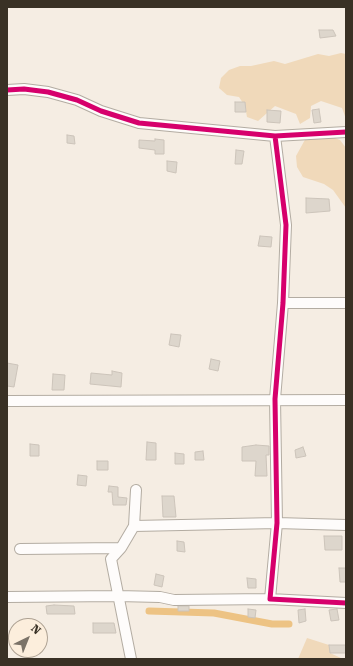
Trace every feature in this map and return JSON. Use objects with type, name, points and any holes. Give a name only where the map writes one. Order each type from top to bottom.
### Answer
[{"type":"street","points":[[7,90],[24,89],[48,92],[78,100],[101,111],[139,123],[275,136],[346,132]]},
{"type":"street","points":[[270,599],[277,523],[275,399],[283,303],[286,225],[275,136]]},
{"type":"street","points":[[283,303],[346,303]]},
{"type":"street","points":[[7,401],[275,399],[346,400]]},
{"type":"street","points":[[131,659],[111,559],[127,540],[134,526],[136,490]]},
{"type":"street","points":[[134,526],[277,523],[346,525]]},
{"type":"street","points":[[20,549],[121,548]]},
{"type":"street","points":[[7,597],[118,596],[160,597],[174,600],[270,599],[346,603]]},
{"type":"shaded area","points":[[341,53],[346,54],[346,119],[342,108],[321,101],[311,106],[310,118],[300,124],[296,114],[275,106],[258,121],[247,117],[245,106],[239,97],[227,95],[219,88],[221,78],[229,70],[240,66],[251,66],[274,61],[285,64],[318,54],[329,56]]},
{"type":"shaded area","points":[[307,136],[329,136],[340,140],[346,148],[346,208],[333,190],[324,184],[303,177],[297,167],[296,156]]},
{"type":"shaded area","points":[[307,638],[329,645],[330,653],[343,659],[298,659]]},
{"type":"building","points":[[319,30],[333,30],[336,36],[320,38]]},
{"type":"building","points":[[235,102],[245,102],[246,112],[235,112]]},
{"type":"building","points":[[319,109],[321,122],[314,123],[312,110]]},
{"type":"building","points":[[267,110],[281,111],[280,123],[267,122]]},
{"type":"building","points":[[67,135],[74,136],[75,144],[67,143]]},
{"type":"building","points":[[155,139],[164,140],[164,154],[155,154],[155,150],[139,148],[139,140],[155,141]]},
{"type":"building","points":[[236,150],[244,151],[242,164],[235,164]]},
{"type":"building","points":[[167,161],[177,162],[176,173],[167,171]]},
{"type":"building","points":[[306,198],[329,199],[330,211],[306,213]]},
{"type":"building","points":[[260,236],[272,237],[271,247],[258,246]]},
{"type":"building","points":[[171,334],[181,335],[179,347],[169,345]]},
{"type":"building","points":[[211,359],[220,361],[218,371],[209,369]]},
{"type":"building","points":[[7,363],[18,365],[14,387],[7,386]]},
{"type":"building","points":[[112,371],[122,373],[121,387],[90,384],[91,373],[112,375]]},
{"type":"building","points":[[53,374],[65,375],[64,390],[52,390]]},
{"type":"building","points":[[147,442],[156,443],[156,460],[146,460]]},
{"type":"building","points":[[30,444],[39,445],[39,456],[30,456]]},
{"type":"building","points":[[256,445],[269,446],[269,455],[266,455],[267,476],[255,476],[256,461],[242,461],[242,447]]},
{"type":"building","points":[[303,447],[306,456],[296,458],[295,450]]},
{"type":"building","points":[[203,451],[204,460],[195,460],[195,452]]},
{"type":"building","points":[[175,453],[184,454],[184,464],[175,464]]},
{"type":"building","points":[[97,461],[108,461],[108,470],[97,470]]},
{"type":"building","points":[[78,475],[87,476],[86,486],[77,485]]},
{"type":"building","points":[[109,486],[118,487],[118,497],[127,498],[126,505],[113,505],[112,492],[108,492]]},
{"type":"building","points":[[162,496],[174,496],[176,517],[163,517]]},
{"type":"building","points":[[324,536],[342,536],[342,550],[325,550]]},
{"type":"building","points":[[177,541],[184,542],[185,552],[177,551]]},
{"type":"building","points":[[339,568],[346,568],[346,582],[340,582]]},
{"type":"building","points":[[156,574],[164,576],[162,587],[154,585]]},
{"type":"building","points":[[247,578],[256,579],[256,588],[248,588]]},
{"type":"building","points":[[46,606],[74,606],[75,614],[47,614]]},
{"type":"building","points":[[178,606],[189,606],[189,611],[178,611]]},
{"type":"building","points":[[248,609],[256,610],[255,618],[248,617]]},
{"type":"building","points":[[305,609],[306,621],[299,623],[298,610]]},
{"type":"building","points":[[337,609],[339,620],[331,621],[329,610]]},
{"type":"building","points":[[93,623],[114,623],[116,633],[93,633]]},
{"type":"building","points":[[329,645],[346,645],[346,653],[330,653]]},
{"type":"waterway","points":[[149,611],[214,613],[272,624],[289,624]]},
{"type":"cycle path","points":[[7,90],[24,89],[48,92],[77,100],[101,111],[139,123],[275,136],[346,132]]},
{"type":"cycle path","points":[[275,136],[286,225],[283,303],[275,399],[277,523],[270,599],[346,603]]}]
